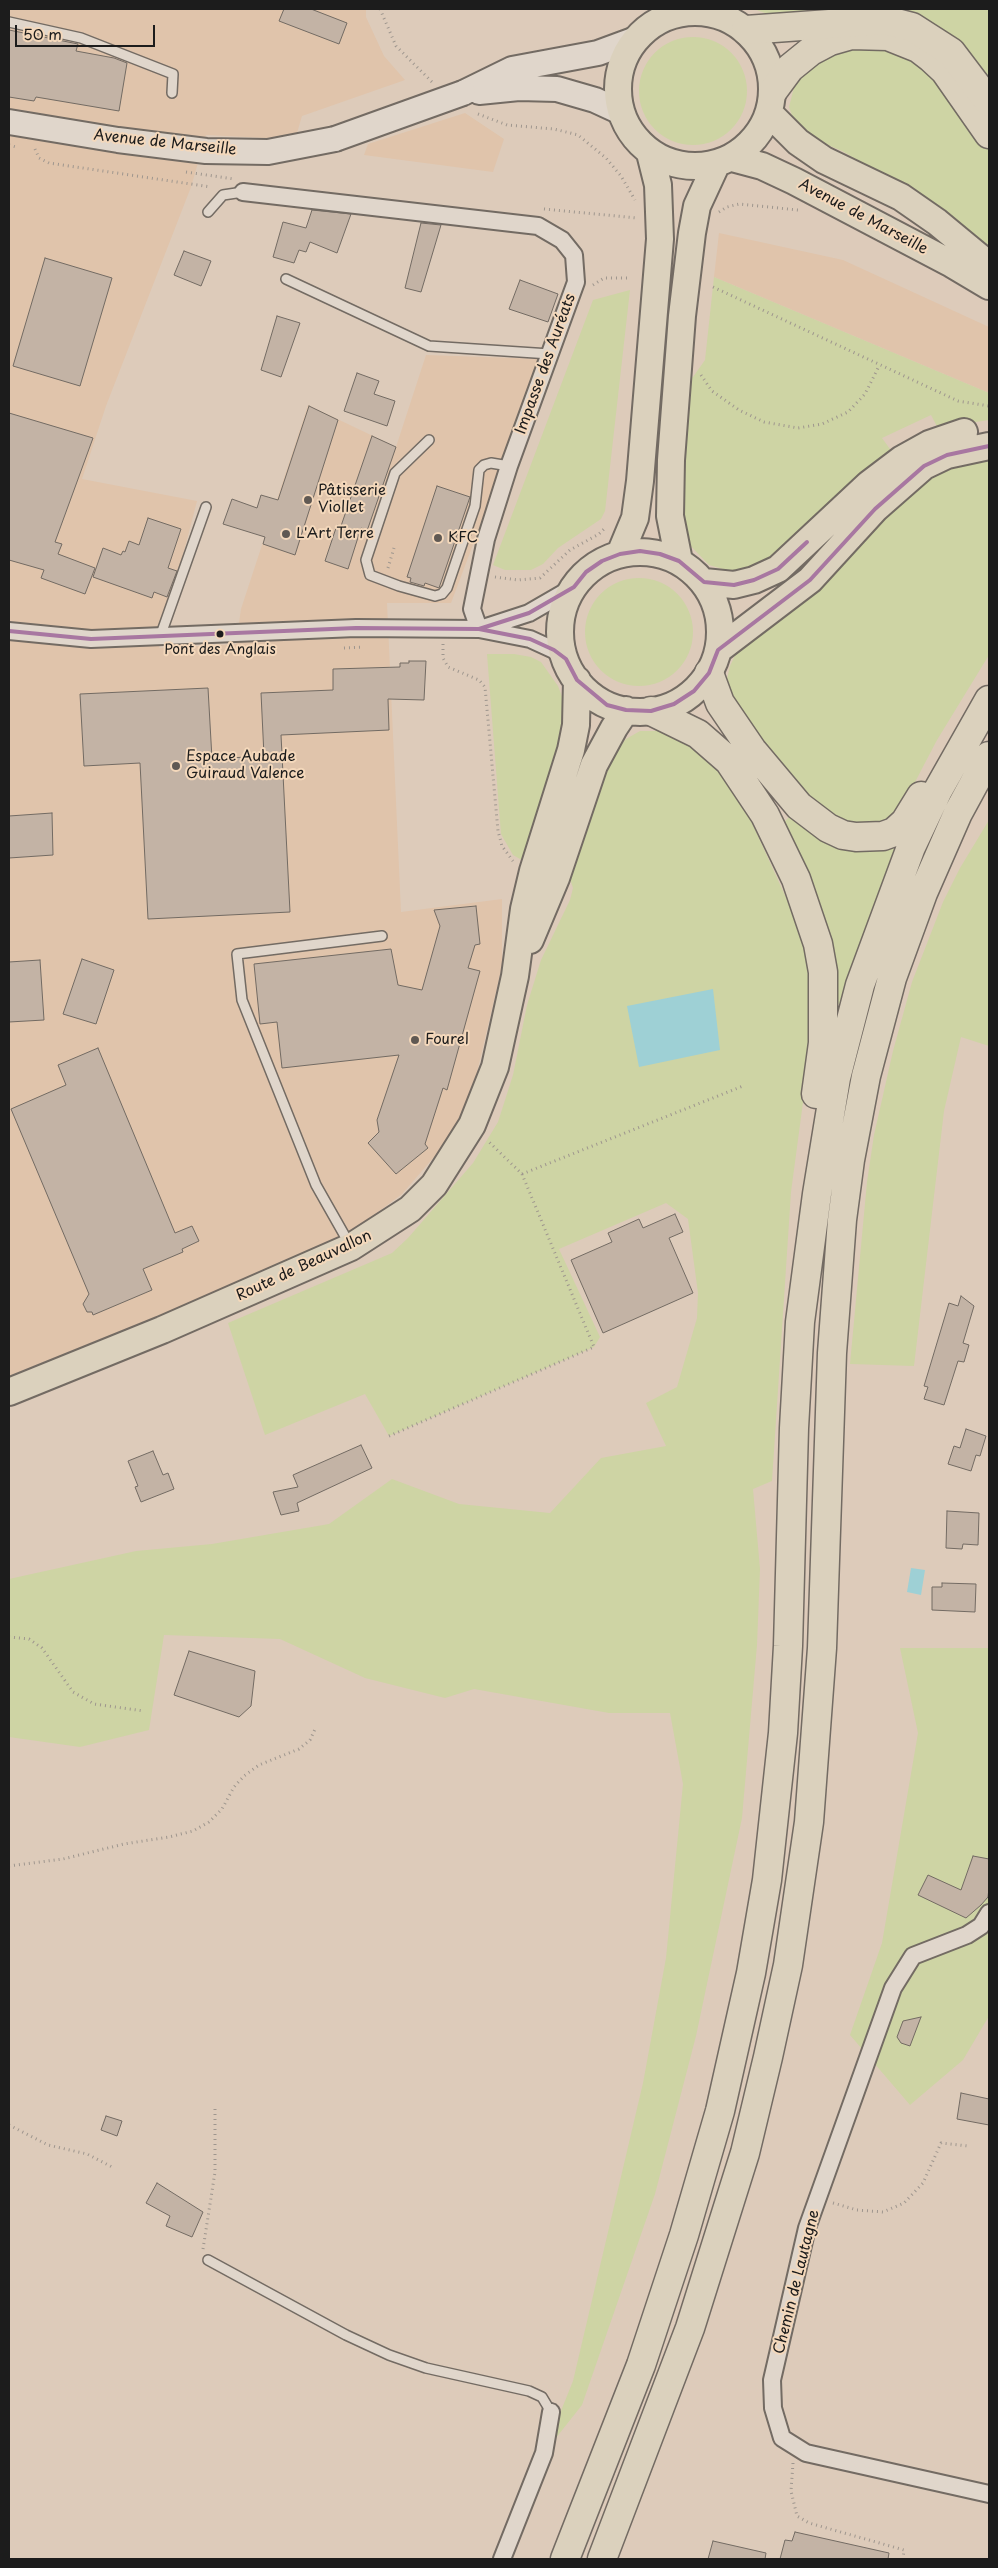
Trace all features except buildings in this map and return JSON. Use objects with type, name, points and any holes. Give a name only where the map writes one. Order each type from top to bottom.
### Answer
[{"type":"highway","points":[[736,20],[886,20],[912,27],[951,52],[989,102]]},
{"type":"highway","points":[[771,102],[790,68],[811,51],[830,41],[852,35],[888,36],[918,48],[945,71],[989,134]]},
{"type":"highway","points":[[714,662],[720,703],[734,725],[799,806],[828,828],[843,836],[883,836],[894,832],[905,822],[989,690]]},
{"type":"highway","points":[[800,1322],[817,1194],[836,1078],[860,985],[911,847],[938,790],[989,700]]},
{"type":"highway","points":[[565,2559],[641,2365],[684,2235],[720,2111],[751,1972],[768,1870],[783,1734],[788,1646],[794,1428],[800,1322],[802,1190],[823,1043],[822,972],[818,944],[796,879],[765,815],[729,762],[698,734],[639,711]]},
{"type":"highway","points":[[602,2559],[690,2328],[718,2242],[745,2153],[788,1965],[809,1822],[817,1732],[832,1352],[842,1220],[859,1108],[875,1037],[892,978],[946,840],[989,756]]},
{"type":"highway","points":[[892,978],[941,880],[989,792]]},
{"type":"main road","points":[[691,11],[736,20],[760,46],[768,64],[771,102],[761,131],[748,146],[724,161],[693,167],[670,163],[650,153],[637,142],[628,128],[621,112],[617,87],[623,61],[636,39],[651,25],[671,12],[691,11]]},
{"type":"main road","name":"Avenue de Marseille","points":[[468,102],[512,69],[556,59],[598,53],[636,39]]},
{"type":"main road","name":"Avenue de Marseille","points":[[9,122],[118,140],[206,151],[268,152],[334,139],[519,88],[557,89],[595,100],[621,112]]},
{"type":"main road","name":"Avenue de Marseille","points":[[771,102],[798,142],[824,160],[902,197],[937,222],[989,266]]},
{"type":"main road","points":[[620,554],[635,518],[640,481],[658,258],[658,185],[650,153]]},
{"type":"main road","points":[[679,561],[670,516],[671,460],[682,316],[697,206],[724,161]]},
{"type":"main road","name":"Avenue de Marseille","points":[[724,161],[762,166],[794,181],[952,264],[989,286]]},
{"type":"main road","points":[[704,582],[734,585],[754,580],[778,569],[869,484],[902,459],[928,444],[950,436],[989,428]]},
{"type":"main road","points":[[571,670],[591,694],[607,705],[639,711],[674,704],[694,691],[714,662],[810,580],[875,509],[924,466],[947,455],[989,446]]},
{"type":"main road","points":[[515,976],[524,909],[533,871],[571,750],[576,726],[571,670],[561,641],[561,622],[566,604],[574,587],[586,572],[602,561],[620,554],[640,551],[660,554],[679,561],[704,582],[715,603],[720,626],[714,662]]},
{"type":"main road","points":[[515,976],[556,878],[594,766],[614,728],[639,711]]},
{"type":"main road","name":"Route de Beauvallon","points":[[9,1392],[162,1330],[351,1247],[390,1224],[434,1185],[453,1158],[472,1125],[495,1068],[515,976]]},
{"type":"street","name":"Impasse des Auréats","points":[[243,192],[538,226],[562,240],[574,256],[576,282],[509,466],[486,539],[486,576],[472,609],[479,629]]},
{"type":"street","points":[[479,629],[529,613],[574,587]]},
{"type":"street","points":[[9,631],[91,638],[160,637],[356,628],[479,629],[530,639],[554,650],[571,670]]},
{"type":"street","name":"Chemin de Lautagne","points":[[989,1913],[980,1926],[967,1934],[913,1956],[893,1988],[807,2228],[772,2380],[773,2408],[782,2438],[806,2453],[989,2494]]},
{"type":"street","points":[[502,2559],[544,2452],[551,2412]]},
{"type":"lane","points":[[9,22],[81,38],[173,74],[172,93]]},
{"type":"lane","points":[[208,212],[223,195],[243,192]]},
{"type":"lane","points":[[286,278],[429,346],[550,354]]},
{"type":"lane","points":[[429,440],[395,472],[366,560],[370,575],[399,586],[435,596],[442,594],[447,588],[475,506],[479,470],[491,463],[509,466]]},
{"type":"lane","points":[[160,637],[206,507]]},
{"type":"lane","points":[[351,1247],[316,1185],[242,1000],[237,954],[382,936]]},
{"type":"lane","points":[[208,2260],[346,2335],[389,2355],[426,2368],[529,2391],[542,2397],[551,2412]]},
{"type":"path","points":[[380,9],[396,46],[435,86]]},
{"type":"path","points":[[468,102],[507,125],[554,129],[578,135],[606,158],[622,176],[636,205]]},
{"type":"path","points":[[35,149],[39,158],[49,163],[243,192]]},
{"type":"path","points":[[714,221],[719,212],[727,207],[739,204],[806,210]]},
{"type":"path","points":[[638,211],[640,226]]},
{"type":"path","points":[[598,280],[611,277],[629,278]]},
{"type":"path","points":[[713,288],[958,401],[989,406]]},
{"type":"path","points":[[697,367],[704,382],[712,391],[739,410],[764,422],[798,428],[822,424],[848,412],[865,394],[879,366]]},
{"type":"path","points":[[486,576],[518,580],[540,578],[570,550],[599,534],[609,523]]},
{"type":"path","points":[[387,569],[394,548]]},
{"type":"path","points":[[389,563],[394,565]]},
{"type":"path","points":[[444,629],[443,658],[448,667],[479,680],[485,687],[498,831],[509,858],[520,866]]},
{"type":"path","points":[[522,1174],[743,1086]]},
{"type":"path","points":[[389,1436],[594,1347],[522,1174],[472,1125]]},
{"type":"path","points":[[9,1637],[29,1639],[42,1648],[73,1692],[94,1704],[144,1711]]},
{"type":"path","points":[[9,1866],[63,1858],[193,1831],[209,1822],[222,1809],[234,1787],[244,1776],[259,1765],[299,1749],[310,1740],[316,1727]]},
{"type":"path","points":[[208,2260],[203,2252],[215,2172],[215,2109]]},
{"type":"path","points":[[9,2125],[48,2145],[88,2154],[114,2168]]},
{"type":"path","points":[[818,2199],[857,2210],[883,2212],[904,2203],[923,2183],[941,2143],[968,2146]]},
{"type":"path","points":[[794,2445],[791,2490],[797,2516],[809,2523],[904,2550],[903,2559]]},
{"type":"shaded area","points":[[9,9],[366,9],[366,17],[384,56],[405,80],[302,116],[297,133],[267,138],[206,135],[191,187],[106,406],[82,479],[197,501],[159,648],[236,644],[241,609],[308,405],[396,447],[426,355],[543,359],[451,603],[387,603],[401,912],[502,899],[502,966],[475,1081],[460,1118],[441,1149],[402,1194],[334,1245],[9,1376]]},
{"type":"shaded area","points":[[465,113],[504,139],[493,172],[364,155],[368,144]]},
{"type":"shaded area","points":[[719,233],[843,260],[989,327],[989,393],[714,277]]},
{"type":"green space","points":[[754,9],[863,9],[773,16]]},
{"type":"green space","points":[[886,9],[989,9],[989,87]]},
{"type":"green space","points":[[693,37],[713,42],[731,53],[742,71],[747,91],[742,111],[731,129],[713,140],[693,145],[673,140],[655,129],[644,111],[639,91],[644,71],[655,53],[673,42]]},
{"type":"green space","points":[[853,45],[891,46],[938,73],[989,146],[989,257],[880,173],[842,151],[811,138],[795,124],[789,107],[796,79],[807,67]]},
{"type":"green space","points":[[714,277],[989,393],[989,420],[969,423],[940,432],[931,415],[882,438],[895,456],[771,557],[752,568],[737,573],[709,565],[683,538],[686,378],[693,377],[705,360]]},
{"type":"green space","points":[[630,290],[605,511],[601,519],[558,548],[543,564],[531,570],[505,570],[493,565],[593,300]]},
{"type":"green space","points":[[989,453],[989,655],[937,740],[902,807],[888,821],[852,827],[835,819],[810,798],[751,729],[732,702],[726,683],[730,666],[737,651],[916,478]]},
{"type":"green space","points":[[639,578],[659,583],[677,594],[688,612],[693,632],[688,652],[677,670],[659,681],[639,686],[619,681],[601,670],[590,652],[585,632],[590,612],[601,594],[619,583]]},
{"type":"green space","points":[[487,654],[514,654],[531,657],[541,662],[558,686],[566,707],[566,723],[527,863],[513,855],[501,834]]},
{"type":"green space","points":[[640,731],[661,731],[685,741],[720,766],[747,812],[804,937],[815,983],[812,1035],[791,1192],[772,1481],[753,1489],[760,1569],[757,1645],[742,1818],[696,2036],[655,2194],[582,2405],[544,2453],[573,2381],[643,2083],[666,1958],[683,1784],[670,1713],[609,1713],[474,1689],[445,1698],[365,1678],[280,1639],[164,1635],[149,1730],[80,1747],[9,1737],[9,1579],[136,1551],[212,1544],[329,1524],[392,1479],[459,1504],[550,1513],[601,1458],[666,1446],[646,1403],[677,1387],[697,1318],[698,1293],[688,1219],[666,1203],[559,1249],[600,1337],[594,1347],[389,1436],[365,1394],[265,1435],[228,1323],[392,1253],[408,1238],[473,1163],[498,1122],[513,1075],[527,1005],[541,960],[570,900],[573,888],[568,873],[614,754],[626,739]]},
{"type":"green space","points":[[792,814],[807,829],[823,839],[891,842],[897,848],[842,1005],[832,1003],[780,826]]},
{"type":"green space","points":[[989,820],[989,1046],[961,1037],[944,1111],[914,1366],[850,1364],[867,1182],[874,1135],[893,1051],[912,982],[943,902],[960,868]]},
{"type":"green space","points":[[900,1648],[989,1648],[989,2016],[963,2060],[910,2105],[850,2035],[882,1943],[918,1733]]},
{"type":"water","points":[[713,989],[720,1050],[639,1067],[627,1006]]},
{"type":"water","points":[[911,1568],[925,1570],[921,1595],[907,1592]]},
{"type":"transit line","points":[[9,631],[91,639],[356,628],[479,629],[530,639],[554,650],[566,659],[577,680],[607,705],[626,710],[651,711],[674,704],[694,691],[709,673],[718,650],[810,580],[875,509],[924,466],[947,455],[989,446]]},
{"type":"transit line","points":[[471,629],[479,629],[529,613],[574,587],[586,572],[602,561],[620,554],[640,551],[660,554],[679,561],[704,582],[734,585],[754,580],[778,569],[807,542]]},
{"type":"place","name":"Pâtisserie Viollet","points":[[308,500]]},
{"type":"place","name":"L'Art Terre","points":[[286,534]]},
{"type":"place","name":"KFC","points":[[438,538]]},
{"type":"place","name":"Pont des Anglais","points":[[220,634]]},
{"type":"place","name":"Espace Aubade Guiraud Valence","points":[[176,766]]},
{"type":"place","name":"Fourel","points":[[415,1040]]}]
